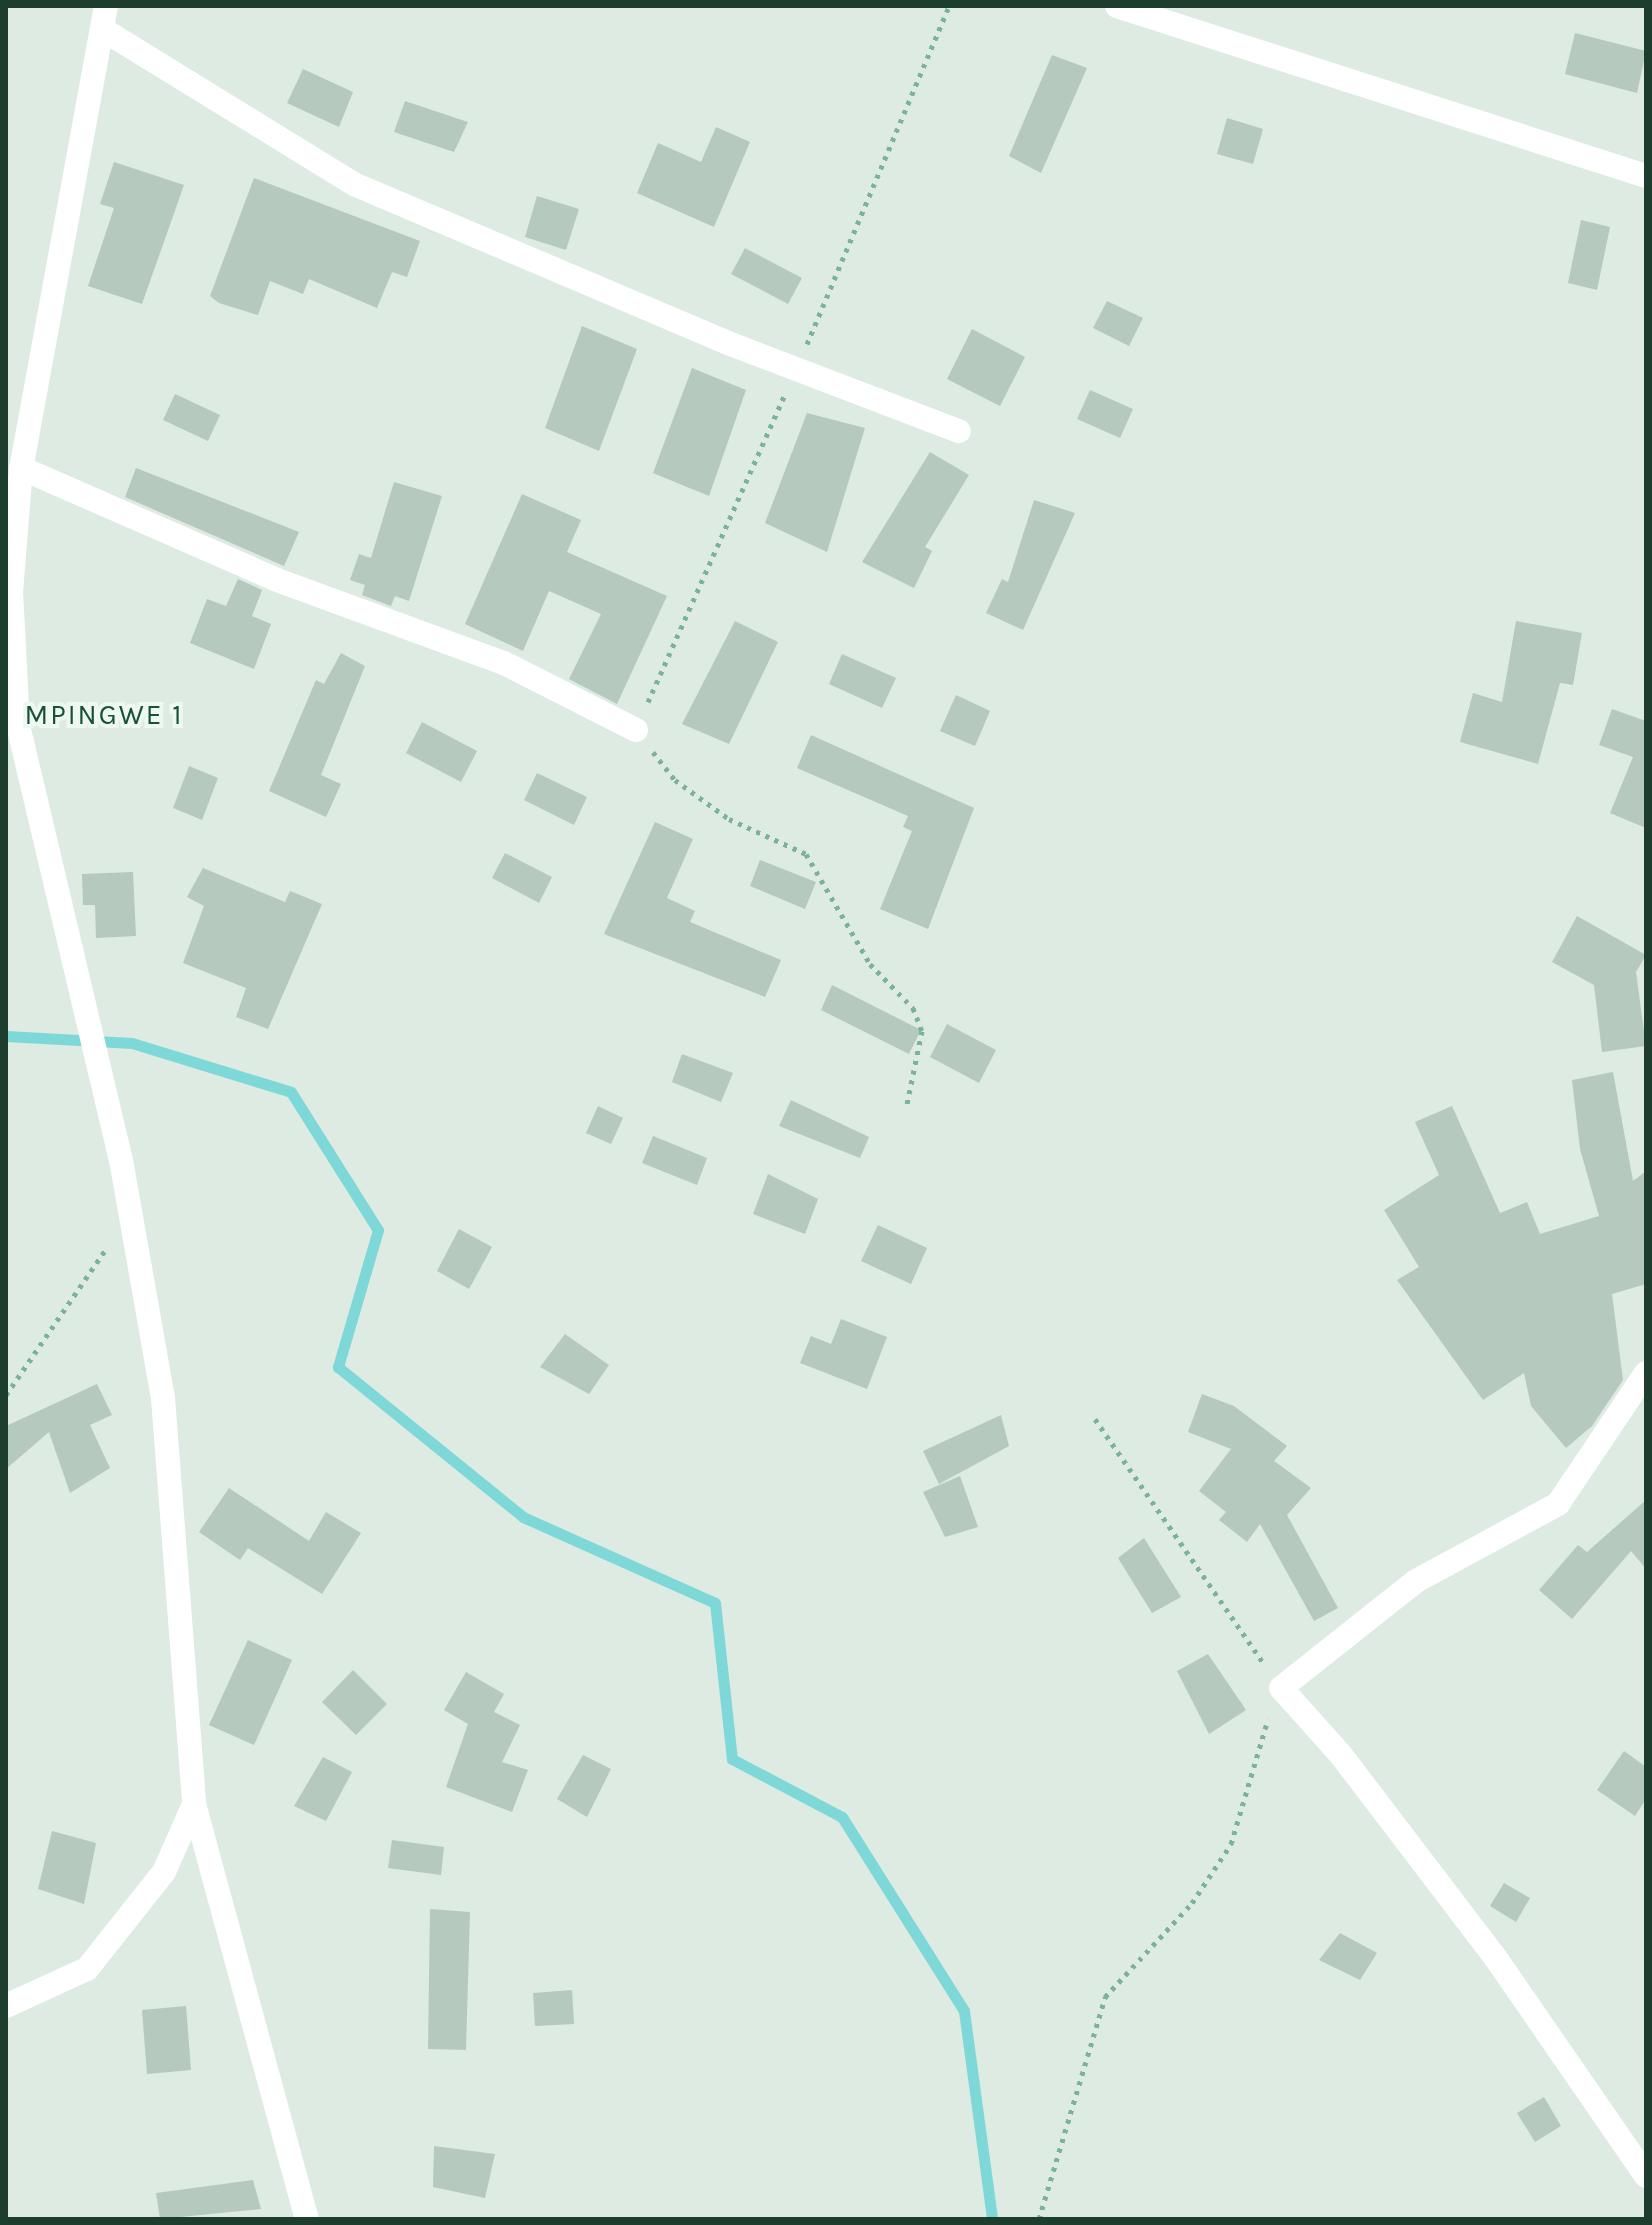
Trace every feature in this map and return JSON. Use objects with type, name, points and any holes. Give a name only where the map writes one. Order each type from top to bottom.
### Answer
[{"type":"street","points":[[1117,6],[1646,176]]},
{"type":"street","points":[[307,2219],[194,1804],[163,1398],[131,1221],[18,725],[11,591],[21,468],[104,18],[356,185],[672,320],[959,431]]},
{"type":"street","points":[[21,468],[277,580],[504,663],[636,730]]},
{"type":"street","points":[[1646,1373],[1558,1504],[1416,1581],[1281,1688],[1341,1755],[1495,1957],[1646,2176]]},
{"type":"street","points":[[6,2006],[87,1969],[164,1872],[194,1804]]},
{"type":"path","points":[[636,730],[675,780],[729,819],[806,854],[870,964],[913,1008],[922,1031],[906,1109]]},
{"type":"path","points":[[7,1392],[74,1286],[131,1221]]},
{"type":"path","points":[[1039,2219],[1105,1997],[1192,1903],[1231,1844],[1281,1688],[1095,1419]]},
{"type":"building","points":[[1575,33],[1646,51],[1637,93],[1565,74]]},
{"type":"building","points":[[1052,55],[1087,68],[1041,173],[1009,156]]},
{"type":"building","points":[[303,69],[353,92],[339,127],[287,103]]},
{"type":"building","points":[[405,101],[468,122],[454,152],[394,132]]},
{"type":"building","points":[[1227,118],[1263,129],[1253,164],[1217,154]]},
{"type":"building","points":[[716,127],[750,142],[714,227],[637,193],[658,143],[701,162]]},
{"type":"building","points":[[114,162],[184,185],[142,304],[88,286],[114,208],[100,204]]},
{"type":"building","points":[[254,178],[420,241],[407,277],[392,272],[377,308],[309,279],[303,294],[270,281],[258,315],[219,303],[210,296]]},
{"type":"building","points":[[537,196],[579,209],[566,250],[525,237]]},
{"type":"building","points":[[1581,220],[1610,227],[1597,290],[1568,283]]},
{"type":"building","points":[[745,248],[802,278],[788,304],[731,274]]},
{"type":"building","points":[[1107,301],[1143,318],[1129,346],[1093,328]]},
{"type":"building","points":[[582,326],[637,349],[599,451],[545,428]]},
{"type":"building","points":[[972,329],[1025,357],[1000,406],[947,379]]},
{"type":"building","points":[[692,368],[746,390],[709,496],[653,473]]},
{"type":"building","points":[[1090,390],[1133,409],[1120,438],[1077,419]]},
{"type":"building","points":[[175,394],[220,415],[208,441],[163,420]]},
{"type":"building","points":[[807,413],[865,428],[827,552],[765,523]]},
{"type":"building","points":[[930,452],[969,475],[925,547],[932,551],[914,588],[862,562]]},
{"type":"building","points":[[136,468],[299,532],[284,566],[125,497]]},
{"type":"building","points":[[394,482],[442,496],[409,601],[395,596],[391,606],[362,595],[365,585],[350,580],[359,554],[371,558]]},
{"type":"building","points":[[522,494],[581,520],[567,552],[667,596],[617,704],[569,679],[601,614],[549,591],[523,651],[465,624]]},
{"type":"building","points":[[1034,500],[1075,513],[1023,630],[986,613],[1002,579],[1008,582]]},
{"type":"building","points":[[238,579],[262,590],[252,616],[271,624],[254,669],[190,643],[207,599],[226,606]]},
{"type":"building","points":[[735,621],[778,642],[729,744],[682,724]]},
{"type":"building","points":[[1516,621],[1582,633],[1573,685],[1560,683],[1538,764],[1460,742],[1473,693],[1502,702]]},
{"type":"building","points":[[341,653],[365,666],[321,775],[341,784],[326,817],[269,791],[316,680],[324,684]]},
{"type":"building","points":[[842,654],[896,678],[882,708],[829,684]]},
{"type":"building","points":[[956,695],[990,711],[975,746],[940,731]]},
{"type":"building","points":[[1612,709],[1646,721],[1646,828],[1610,813],[1633,757],[1599,745]]},
{"type":"building","points":[[422,722],[477,751],[461,782],[406,753]]},
{"type":"building","points":[[811,735],[974,808],[928,929],[880,909],[912,831],[903,827],[908,816],[797,768]]},
{"type":"building","points":[[189,766],[218,778],[202,820],[173,808]]},
{"type":"building","points":[[537,773],[587,797],[574,825],[524,800]]},
{"type":"building","points":[[655,822],[693,839],[667,898],[695,911],[690,922],[781,960],[765,997],[604,934]]},
{"type":"building","points":[[505,853],[552,877],[539,903],[492,878]]},
{"type":"building","points":[[760,860],[816,882],[805,909],[750,886]]},
{"type":"building","points":[[203,868],[285,902],[290,891],[322,904],[268,1029],[236,1017],[246,988],[183,963],[204,906],[187,897]]},
{"type":"building","points":[[133,872],[136,936],[96,938],[95,905],[83,905],[82,874]]},
{"type":"building","points":[[1577,916],[1646,955],[1636,972],[1646,1046],[1602,1052],[1594,985],[1552,962]]},
{"type":"building","points":[[832,985],[921,1030],[909,1054],[821,1010]]},
{"type":"building","points":[[947,1024],[996,1050],[979,1083],[930,1057]]},
{"type":"building","points":[[682,1054],[733,1073],[721,1102],[672,1082]]},
{"type":"building","points":[[1613,1072],[1633,1181],[1646,1171],[1646,1284],[1612,1294],[1623,1380],[1592,1426],[1566,1448],[1531,1406],[1524,1373],[1483,1400],[1397,1280],[1419,1267],[1384,1210],[1439,1175],[1415,1122],[1452,1106],[1500,1213],[1527,1202],[1540,1234],[1599,1216],[1580,1149],[1572,1080]]},
{"type":"building","points":[[791,1100],[869,1137],[860,1158],[779,1126]]},
{"type":"building","points":[[598,1106],[623,1118],[611,1144],[586,1133]]},
{"type":"building","points":[[653,1136],[707,1158],[697,1185],[642,1163]]},
{"type":"building","points":[[768,1174],[818,1199],[805,1234],[753,1214]]},
{"type":"building","points":[[878,1225],[927,1248],[911,1284],[861,1261]]},
{"type":"building","points":[[459,1229],[492,1247],[469,1289],[437,1271]]},
{"type":"building","points":[[841,1319],[887,1337],[867,1389],[800,1363],[811,1336],[831,1344]]},
{"type":"building","points":[[565,1334],[609,1365],[589,1394],[540,1367]]},
{"type":"building","points":[[97,1384],[112,1415],[90,1425],[110,1468],[70,1493],[49,1432],[6,1469],[6,1426]]},
{"type":"building","points":[[1202,1394],[1234,1406],[1287,1446],[1274,1461],[1311,1488],[1287,1515],[1338,1608],[1314,1621],[1260,1524],[1247,1542],[1219,1520],[1226,1512],[1199,1491],[1231,1449],[1188,1432]]},
{"type":"building","points":[[1001,1415],[1009,1446],[939,1484],[923,1451]]},
{"type":"building","points":[[960,1476],[978,1527],[945,1537],[923,1492]]},
{"type":"building","points":[[229,1488],[309,1541],[326,1512],[361,1533],[322,1594],[248,1548],[240,1560],[199,1532]]},
{"type":"building","points":[[1646,1500],[1646,1569],[1631,1551],[1572,1619],[1539,1590],[1578,1545],[1587,1552]]},
{"type":"building","points":[[1144,1538],[1181,1597],[1152,1613],[1118,1558]]},
{"type":"building","points":[[248,1640],[292,1660],[254,1745],[209,1725]]},
{"type":"building","points":[[1208,1654],[1246,1710],[1209,1734],[1177,1671]]},
{"type":"building","points":[[353,1670],[387,1704],[356,1735],[322,1702]]},
{"type":"building","points":[[466,1672],[504,1694],[494,1712],[520,1725],[502,1762],[528,1770],[512,1812],[446,1787],[468,1724],[444,1710]]},
{"type":"building","points":[[1624,1751],[1646,1767],[1646,1799],[1635,1816],[1597,1790]]},
{"type":"building","points":[[583,1755],[611,1769],[587,1817],[557,1799]]},
{"type":"building","points":[[323,1757],[352,1772],[326,1821],[294,1806]]},
{"type":"building","points":[[52,1831],[96,1843],[84,1904],[38,1889]]},
{"type":"building","points":[[392,1840],[444,1847],[441,1875],[388,1868]]},
{"type":"building","points":[[1504,1883],[1530,1898],[1516,1922],[1490,1906]]},
{"type":"building","points":[[430,1909],[470,1912],[466,2050],[428,2049]]},
{"type":"building","points":[[1340,1933],[1377,1953],[1360,1980],[1319,1960]]},
{"type":"building","points":[[572,1990],[574,2024],[535,2026],[533,1993]]},
{"type":"building","points":[[186,2006],[191,2070],[147,2074],[142,2010]]},
{"type":"building","points":[[1544,2097],[1561,2126],[1535,2142],[1517,2113]]},
{"type":"building","points":[[434,2146],[495,2154],[485,2198],[433,2187]]},
{"type":"building","points":[[253,2180],[261,2209],[160,2219],[156,2193]]},
{"type":"waterway","points":[[6,1036],[132,1043],[291,1092],[378,1230],[338,1367],[523,1517],[715,1603],[732,1759],[842,1817],[964,2011],[992,2219]]},
{"type":"district","name":"MPINGWE 1","points":[[104,715]]}]
